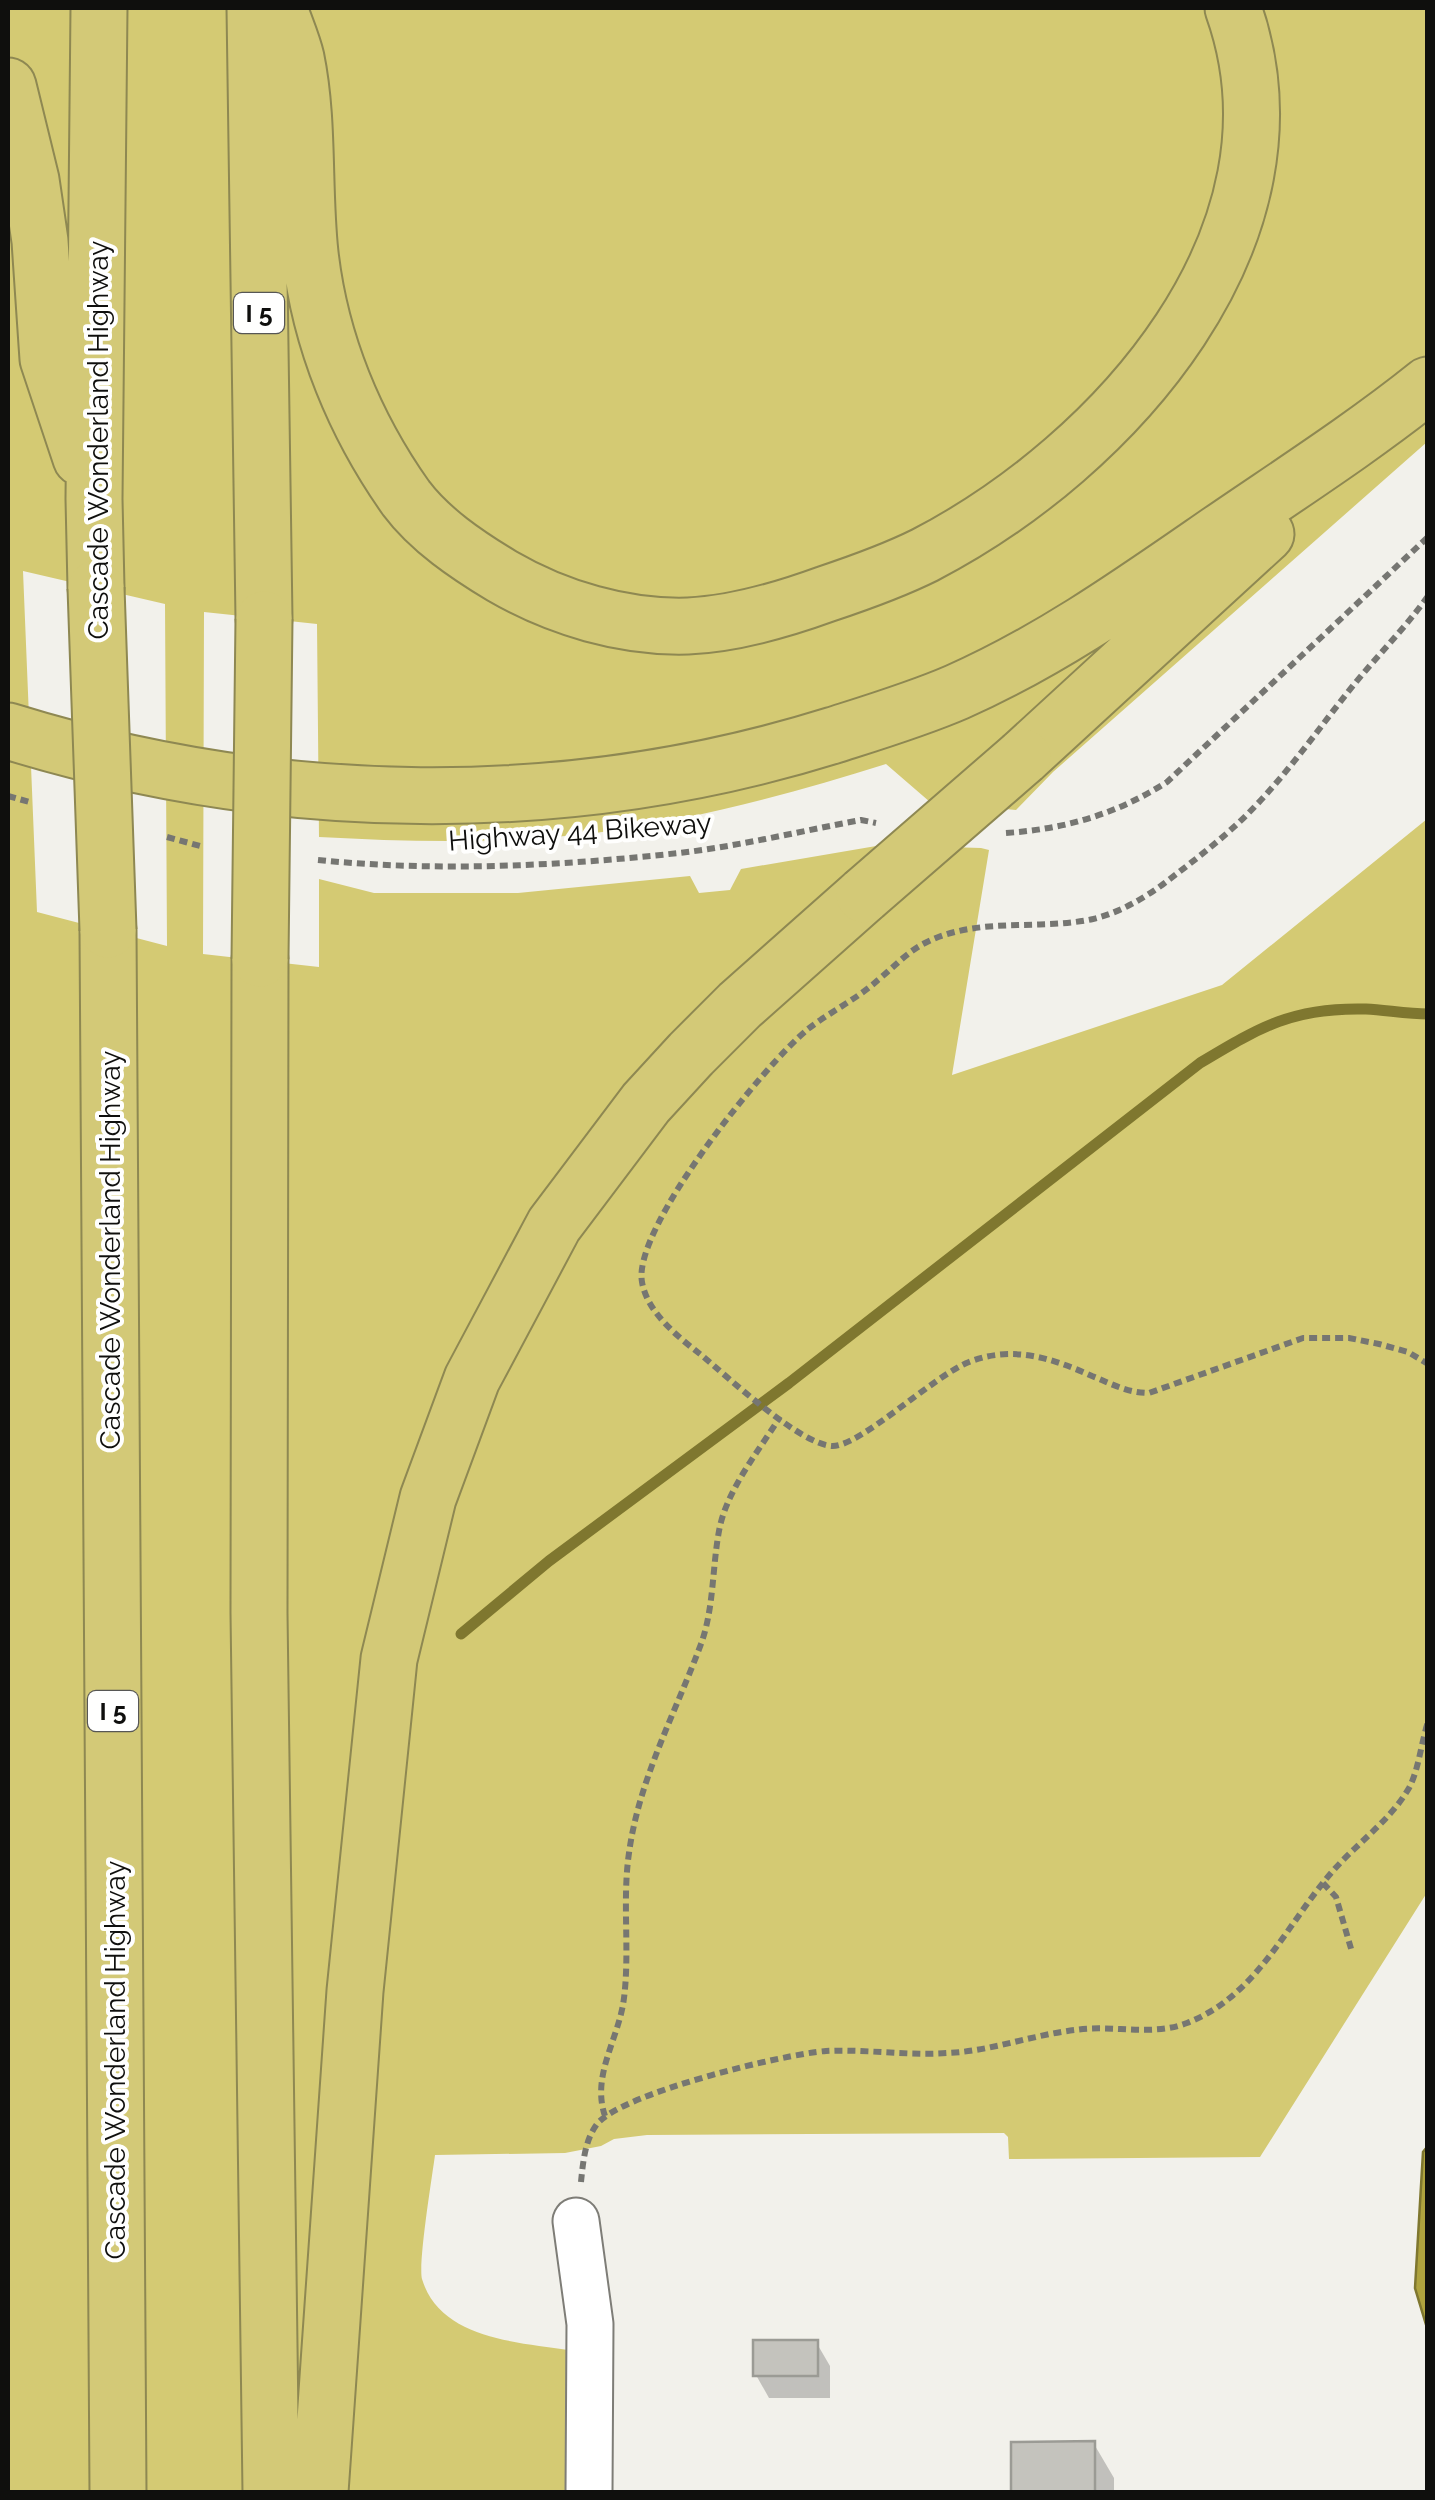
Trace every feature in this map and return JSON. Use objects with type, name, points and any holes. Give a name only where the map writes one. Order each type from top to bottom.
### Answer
[{"type":"highway","name":"Cascade Wonderland Highway","points":[[100,8],[94,499],[108,930],[118,2492]]},
{"type":"highway","name":"I 5","points":[[256,8],[264,618],[259,1614],[271,2492]]},
{"type":"highway","points":[[279,8],[296,58],[310,255],[324,326],[362,429],[382,463],[426,520],[480,563],[522,587],[575,608],[633,623],[689,626],[747,618],[812,599],[925,555],[972,528],[1084,445],[1145,378],[1175,339],[1212,277],[1232,230],[1245,180],[1251,90],[1241,28],[1233,8]]},
{"type":"highway","points":[[8,86],[31,180],[40,241],[48,359],[94,499]]},
{"type":"highway","points":[[15,732],[166,772],[374,796],[544,792],[704,770],[872,723],[954,693],[1011,666],[1066,636],[1383,421],[1428,385]]},
{"type":"highway","points":[[320,2492],[355,1991],[389,1658],[428,1498],[472,1379],[554,1225],[646,1102],[690,1054],[1239,560],[1383,421]]},
{"type":"street","points":[[576,2221],[590,2324],[589,2492]]},
{"type":"path","points":[[1002,833],[1072,825],[1121,808],[1167,782],[1428,537]]},
{"type":"path","points":[[1428,596],[1238,824],[1157,888],[1115,912],[1090,920],[972,927],[928,941],[810,1028],[708,1141],[642,1260],[642,1282],[653,1309],[679,1338],[772,1412],[820,1444],[846,1444],[930,1385],[964,1364],[989,1355],[1039,1356],[1132,1393],[1149,1393],[1303,1338],[1349,1338],[1379,1344],[1408,1352],[1428,1364]]},
{"type":"path","points":[[8,796],[33,803]]},
{"type":"path","name":"Highway 44 Bikeway","points":[[318,860],[375,866],[534,864],[682,852],[862,820],[888,824]]},
{"type":"path","points":[[167,837],[204,847]]},
{"type":"path","points":[[605,2116],[600,2102],[602,2075],[624,2000],[625,1889],[638,1808],[656,1752],[702,1642],[719,1529],[728,1502],[780,1418]]},
{"type":"path","points":[[576,2221],[589,2137],[615,2108],[676,2086],[798,2054],[944,2054],[1074,2030],[1172,2028],[1217,2007],[1261,1969],[1323,1882],[1407,1790],[1428,1722]]},
{"type":"path","points":[[1323,1882],[1336,1897],[1352,1952]]},
{"type":"shaded area","points":[[8,8],[1427,8],[1427,442],[1053,772],[1016,810],[930,802],[886,764],[742,805],[595,833],[457,841],[319,837],[317,624],[204,612],[203,954],[319,967],[319,879],[374,893],[518,893],[690,876],[699,893],[730,890],[741,869],[882,845],[981,848],[989,850],[952,1075],[1222,985],[1427,819],[1428,1891],[1260,2157],[1009,2159],[1008,2137],[1004,2133],[647,2135],[614,2139],[601,2146],[565,2153],[435,2155],[422,2279],[431,2299],[463,2326],[504,2340],[568,2350],[571,2492],[8,2492]],"holes":[[[23,571],[165,604],[167,946],[37,912]]]},
{"type":"shaded area","points":[[1427,2147],[1427,2328],[1415,2288],[1423,2152]]},
{"type":"building","points":[[753,2340],[818,2340],[818,2376],[753,2376]]},
{"type":"building","points":[[1095,2441],[1095,2492],[1011,2492],[1011,2442]]},
{"type":"waterway","points":[[461,1634],[549,1561],[789,1383],[1200,1063],[1241,1039],[1297,1016],[1340,1009],[1428,1014]]}]
